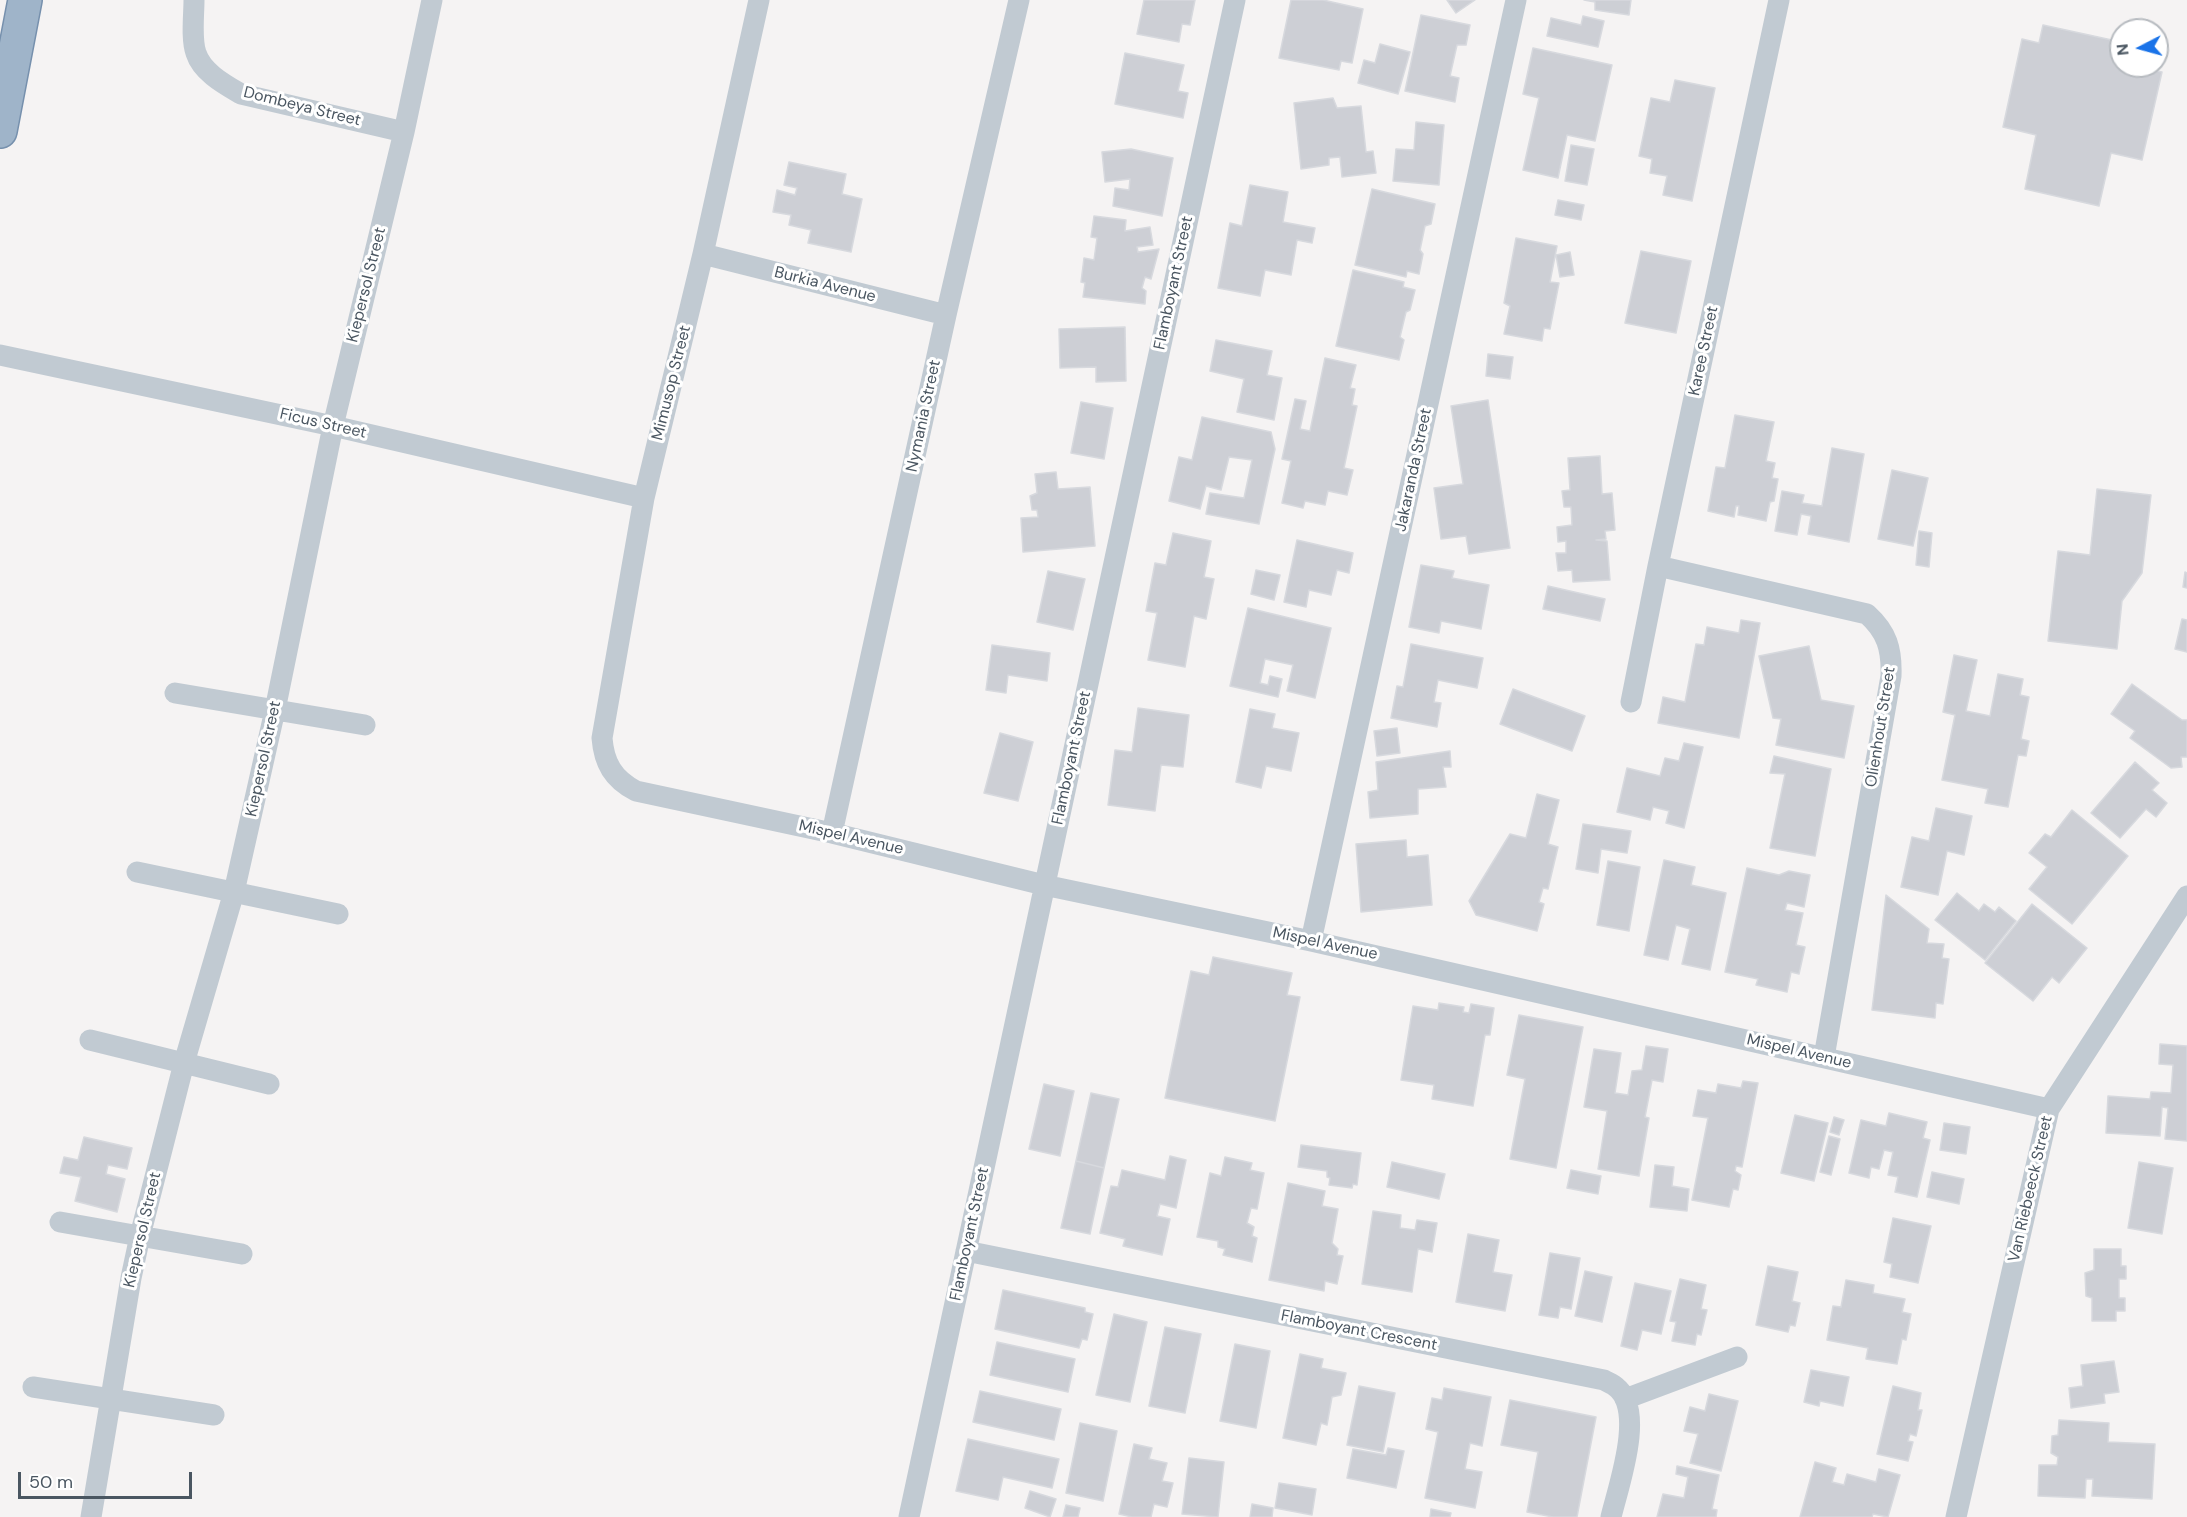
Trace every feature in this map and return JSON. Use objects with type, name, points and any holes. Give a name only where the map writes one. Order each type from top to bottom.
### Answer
[{"type":"highway","points":[[0,131],[25,0]]},
{"type":"street","name":"Dombeya Street","points":[[194,0],[196,53],[206,69],[220,82],[241,94],[404,132]]},
{"type":"street","name":"Kiepersol Street","points":[[91,1517],[140,1236],[184,1063],[234,892],[275,710],[333,426],[404,132],[432,0]]},
{"type":"street","name":"Mimusop Street","points":[[610,767],[603,750],[602,738],[644,498],[703,254],[759,0]]},
{"type":"street","name":"Nymania Street","points":[[832,833],[946,315],[1019,0]]},
{"type":"street","name":"Flamboyant Street","points":[[909,1517],[1235,0]]},
{"type":"street","name":"Jakaranda Street","points":[[1311,941],[1516,0]]},
{"type":"street","name":"Karee Street","points":[[1631,702],[1779,0]]},
{"type":"street","name":"Burkia Avenue","points":[[703,254],[946,315]]},
{"type":"street","name":"Ficus Street","points":[[0,355],[333,426],[644,498]]},
{"type":"street","name":"Olienhout Street","points":[[1658,566],[1866,614],[1877,623],[1892,653],[1891,676],[1824,1057]]},
{"type":"street","points":[[175,693],[365,725]]},
{"type":"street","name":"Mispel Avenue","points":[[610,767],[622,784],[636,791],[832,833],[1044,885],[1311,941],[2049,1109]]},
{"type":"street","points":[[137,872],[338,914]]},
{"type":"street","name":"Van Riebeeck Street","points":[[1956,1517],[2049,1109],[2187,896]]},
{"type":"street","points":[[90,1040],[269,1084]]},
{"type":"street","points":[[60,1222],[242,1254]]},
{"type":"street","name":"Flamboyant Crescent","points":[[966,1251],[1604,1380],[1617,1387],[1625,1399]]},
{"type":"street","points":[[1611,1517],[1629,1446],[1630,1421],[1625,1399],[1737,1357]]},
{"type":"street","points":[[33,1387],[214,1415]]},
{"type":"building","points":[[1144,0],[1195,0],[1190,25],[1182,24],[1179,42],[1137,34]]},
{"type":"building","points":[[1291,0],[1323,0],[1363,9],[1352,63],[1341,61],[1339,70],[1279,58]]},
{"type":"building","points":[[1447,0],[1475,0],[1456,13]]},
{"type":"building","points":[[1584,0],[1631,0],[1629,15],[1595,10],[1595,2]]},
{"type":"building","points":[[1421,15],[1470,25],[1466,45],[1457,45],[1450,76],[1459,78],[1455,102],[1405,91]]},
{"type":"building","points":[[1583,16],[1604,21],[1598,47],[1547,36],[1551,18],[1581,25]]},
{"type":"building","points":[[2043,25],[2109,39],[2109,78],[2161,78],[2142,160],[2111,153],[2099,206],[2025,189],[2036,135],[2003,127],[2022,39],[2039,43]]},
{"type":"building","points":[[1380,44],[1410,52],[1398,94],[1358,83],[1364,60],[1375,63]]},
{"type":"building","points":[[1533,48],[1612,65],[1595,141],[1567,135],[1558,178],[1523,170],[1539,98],[1523,94]]},
{"type":"building","points":[[1125,53],[1184,65],[1178,91],[1188,93],[1183,118],[1115,104]]},
{"type":"building","points":[[1675,80],[1715,88],[1692,201],[1663,195],[1667,176],[1650,173],[1652,159],[1639,156],[1651,98],[1670,102]]},
{"type":"building","points":[[1333,98],[1337,108],[1361,106],[1366,152],[1373,151],[1376,173],[1342,177],[1340,157],[1329,158],[1329,165],[1301,169],[1294,103]]},
{"type":"building","points":[[1416,122],[1444,125],[1439,185],[1393,181],[1396,149],[1414,150]]},
{"type":"building","points":[[1571,145],[1594,149],[1587,185],[1565,181]]},
{"type":"building","points":[[1131,149],[1173,158],[1162,216],[1113,206],[1115,188],[1129,190],[1130,179],[1105,182],[1102,152]]},
{"type":"building","points":[[789,162],[846,174],[842,194],[862,199],[851,252],[808,243],[811,230],[789,225],[791,215],[773,212],[777,190],[795,195],[797,188],[784,185]]},
{"type":"building","points":[[1250,185],[1288,192],[1283,222],[1315,228],[1312,243],[1297,240],[1291,275],[1265,270],[1260,296],[1218,288],[1230,223],[1242,226]]},
{"type":"building","points":[[1372,189],[1435,204],[1431,224],[1425,226],[1420,250],[1423,254],[1419,274],[1407,271],[1406,277],[1355,265]]},
{"type":"building","points":[[1558,200],[1584,205],[1581,220],[1555,215]]},
{"type":"building","points":[[1094,216],[1126,220],[1125,231],[1150,227],[1153,245],[1137,247],[1138,252],[1159,249],[1151,279],[1145,277],[1142,288],[1146,291],[1145,304],[1083,297],[1085,283],[1081,282],[1084,258],[1094,260],[1097,238],[1091,237]]},
{"type":"building","points":[[1516,238],[1557,246],[1550,282],[1559,283],[1550,329],[1544,328],[1542,341],[1504,334],[1510,306],[1504,303]]},
{"type":"building","points":[[1641,251],[1691,261],[1676,333],[1625,323]]},
{"type":"building","points":[[1570,252],[1574,275],[1560,277],[1556,255]]},
{"type":"building","points":[[1353,270],[1404,282],[1403,287],[1415,290],[1410,310],[1406,312],[1400,337],[1404,340],[1399,360],[1336,346]]},
{"type":"building","points":[[1125,327],[1126,381],[1096,382],[1096,367],[1060,368],[1059,329]]},
{"type":"building","points":[[1216,340],[1272,351],[1267,375],[1282,378],[1274,420],[1237,412],[1244,379],[1210,371]]},
{"type":"building","points":[[1488,354],[1513,357],[1510,379],[1486,376]]},
{"type":"building","points":[[1325,358],[1356,365],[1350,388],[1355,389],[1352,405],[1357,406],[1344,468],[1353,470],[1347,495],[1328,491],[1325,505],[1305,501],[1303,508],[1282,503],[1291,461],[1282,459],[1295,399],[1306,401],[1300,429],[1310,431]]},
{"type":"building","points":[[1488,400],[1510,548],[1469,554],[1466,536],[1441,539],[1434,488],[1463,484],[1451,406]]},
{"type":"building","points":[[1081,402],[1113,408],[1104,459],[1071,453]]},
{"type":"building","points":[[1735,415],[1774,422],[1766,461],[1775,463],[1772,478],[1778,479],[1774,501],[1770,502],[1766,521],[1738,515],[1739,506],[1736,506],[1734,517],[1708,511],[1716,467],[1725,468]]},
{"type":"building","points":[[1202,417],[1271,432],[1275,449],[1259,524],[1206,514],[1210,493],[1244,498],[1252,460],[1229,457],[1221,490],[1206,486],[1200,509],[1169,501],[1179,457],[1192,460]]},
{"type":"building","points":[[1832,448],[1864,454],[1849,542],[1808,534],[1811,516],[1801,514],[1797,535],[1775,531],[1782,491],[1804,495],[1802,503],[1822,506]]},
{"type":"building","points":[[1600,456],[1602,494],[1612,493],[1615,530],[1605,531],[1606,539],[1596,540],[1607,541],[1610,580],[1573,582],[1572,570],[1558,571],[1556,553],[1566,553],[1566,541],[1558,542],[1557,527],[1572,525],[1571,507],[1564,507],[1562,491],[1570,490],[1568,458]]},
{"type":"building","points":[[1892,470],[1928,478],[1913,546],[1878,539]]},
{"type":"building","points":[[1056,472],[1058,489],[1090,487],[1095,546],[1023,552],[1021,518],[1038,517],[1037,510],[1032,510],[1030,496],[1037,493],[1035,474]]},
{"type":"building","points":[[2097,489],[2151,495],[2142,573],[2122,601],[2117,649],[2048,641],[2058,551],[2090,555]]},
{"type":"building","points":[[1919,531],[1932,533],[1929,567],[1916,565]]},
{"type":"building","points":[[1173,533],[1211,541],[1204,577],[1214,579],[1206,619],[1194,616],[1185,667],[1148,660],[1157,613],[1146,611],[1155,563],[1166,565]]},
{"type":"building","points":[[1297,540],[1353,553],[1349,573],[1337,570],[1331,595],[1309,590],[1306,607],[1284,602]]},
{"type":"building","points":[[1421,565],[1454,571],[1452,578],[1489,585],[1481,629],[1441,621],[1439,633],[1409,627]]},
{"type":"building","points":[[1256,570],[1280,575],[1274,600],[1251,594]]},
{"type":"building","points":[[1048,571],[1085,579],[1073,630],[1037,622]]},
{"type":"building","points":[[2185,572],[2187,573],[2187,588],[2183,587]]},
{"type":"building","points":[[1548,586],[1605,599],[1600,621],[1543,609]]},
{"type":"building","points":[[1248,608],[1331,628],[1315,698],[1287,691],[1293,665],[1265,659],[1260,683],[1268,685],[1270,676],[1282,679],[1278,697],[1230,686]]},
{"type":"building","points":[[2182,619],[2187,620],[2187,652],[2175,649]]},
{"type":"building","points":[[1741,620],[1760,623],[1739,738],[1658,723],[1663,697],[1685,702],[1696,644],[1704,645],[1707,627],[1739,633]]},
{"type":"building","points":[[1411,644],[1483,658],[1477,688],[1438,680],[1434,702],[1441,703],[1437,727],[1391,718],[1397,686],[1403,687]]},
{"type":"building","points":[[992,645],[1050,653],[1047,681],[1008,675],[1006,693],[986,690]]},
{"type":"building","points":[[1809,646],[1821,700],[1854,706],[1844,758],[1776,745],[1781,719],[1773,718],[1759,656]]},
{"type":"building","points":[[1954,655],[1977,660],[1966,711],[1990,716],[1998,674],[2023,679],[2020,695],[2029,697],[2021,739],[2029,741],[2026,756],[2018,755],[2008,807],[1985,803],[1988,789],[1942,780],[1955,715],[1943,712]]},
{"type":"building","points":[[2132,684],[2182,720],[2187,720],[2187,757],[2181,757],[2182,767],[2171,768],[2130,738],[2135,731],[2111,714]]},
{"type":"building","points":[[1513,689],[1585,716],[1572,751],[1500,724]]},
{"type":"building","points":[[1138,708],[1189,715],[1183,767],[1161,765],[1155,811],[1108,805],[1115,750],[1132,752]]},
{"type":"building","points":[[1250,709],[1275,714],[1272,728],[1299,733],[1291,771],[1266,766],[1261,788],[1236,782]]},
{"type":"building","points":[[1397,728],[1400,753],[1377,756],[1374,731]]},
{"type":"building","points":[[1000,733],[1033,742],[1018,801],[984,793]]},
{"type":"building","points":[[1684,743],[1703,747],[1684,828],[1666,823],[1669,811],[1653,807],[1650,820],[1617,812],[1627,768],[1660,776],[1665,758],[1679,761]]},
{"type":"building","points":[[1450,751],[1451,767],[1443,767],[1446,787],[1418,789],[1418,814],[1370,818],[1368,792],[1378,790],[1376,762]]},
{"type":"building","points":[[1774,756],[1831,769],[1815,856],[1770,848],[1785,774],[1770,773]]},
{"type":"building","points":[[2135,762],[2159,783],[2152,790],[2167,803],[2156,817],[2146,809],[2120,838],[2091,813]]},
{"type":"building","points":[[1537,794],[1559,800],[1548,844],[1558,847],[1548,889],[1543,888],[1539,902],[1544,904],[1537,931],[1476,915],[1469,901],[1510,834],[1526,838]]},
{"type":"building","points":[[1936,808],[1972,816],[1964,855],[1947,851],[1938,895],[1901,887],[1912,837],[1929,841]]},
{"type":"building","points":[[2072,810],[2128,856],[2072,924],[2029,889],[2047,867],[2029,853],[2045,834],[2051,837]]},
{"type":"building","points":[[1583,824],[1631,831],[1627,853],[1601,849],[1598,873],[1576,869]]},
{"type":"building","points":[[1406,840],[1407,857],[1428,855],[1432,905],[1361,912],[1356,844]]},
{"type":"building","points":[[1664,860],[1695,867],[1691,885],[1726,893],[1710,970],[1682,964],[1690,929],[1676,925],[1668,960],[1644,955]]},
{"type":"building","points":[[1608,861],[1640,867],[1629,931],[1597,925]]},
{"type":"building","points":[[1747,868],[1779,875],[1789,871],[1810,875],[1804,907],[1787,903],[1785,910],[1803,913],[1796,945],[1805,947],[1799,974],[1791,972],[1787,992],[1756,985],[1758,979],[1725,972]]},
{"type":"building","points":[[1957,893],[1979,911],[1984,904],[1995,912],[1999,907],[2016,921],[1985,960],[1935,920]]},
{"type":"building","points":[[1886,895],[1929,929],[1927,943],[1944,944],[1942,958],[1949,959],[1943,1004],[1936,1003],[1935,1018],[1872,1010]]},
{"type":"building","points":[[2032,904],[2087,948],[2059,983],[2052,977],[2033,1001],[1985,963]]},
{"type":"building","points":[[1213,957],[1292,973],[1287,995],[1300,997],[1275,1121],[1165,1098],[1191,971],[1209,975]]},
{"type":"building","points":[[1439,1003],[1464,1007],[1463,1012],[1469,1013],[1471,1004],[1494,1008],[1490,1035],[1485,1035],[1473,1106],[1432,1099],[1434,1085],[1401,1080],[1413,1006],[1438,1010]]},
{"type":"building","points":[[1519,1015],[1583,1027],[1556,1168],[1510,1159],[1525,1079],[1507,1075]]},
{"type":"building","points":[[2160,1044],[2187,1046],[2187,1141],[2165,1139],[2168,1108],[2162,1107],[2160,1136],[2106,1133],[2108,1096],[2150,1099],[2151,1092],[2171,1093],[2173,1065],[2159,1064]]},
{"type":"building","points":[[1646,1046],[1668,1049],[1663,1082],[1652,1080],[1645,1117],[1649,1118],[1639,1176],[1598,1169],[1607,1111],[1584,1107],[1594,1049],[1621,1053],[1615,1093],[1628,1095],[1632,1071],[1642,1070]]},
{"type":"building","points":[[1743,1081],[1758,1083],[1742,1167],[1736,1166],[1735,1171],[1741,1175],[1738,1190],[1733,1189],[1729,1207],[1692,1200],[1708,1118],[1693,1116],[1698,1090],[1716,1093],[1718,1084],[1741,1088]]},
{"type":"building","points":[[1044,1084],[1074,1091],[1060,1156],[1029,1149]]},
{"type":"building","points":[[1091,1093],[1119,1099],[1104,1168],[1076,1161]]},
{"type":"building","points":[[1889,1113],[1927,1122],[1923,1138],[1930,1140],[1917,1197],[1895,1192],[1898,1177],[1888,1175],[1893,1152],[1884,1150],[1879,1169],[1871,1167],[1869,1178],[1849,1173],[1861,1120],[1886,1126]]},
{"type":"building","points":[[1795,1115],[1828,1123],[1814,1181],[1781,1173]]},
{"type":"building","points":[[1834,1117],[1844,1120],[1839,1135],[1830,1132]]},
{"type":"building","points":[[1944,1123],[1970,1127],[1966,1154],[1940,1150]]},
{"type":"building","points":[[1829,1136],[1840,1139],[1831,1175],[1820,1172]]},
{"type":"building","points":[[84,1137],[132,1148],[127,1169],[108,1165],[106,1174],[125,1179],[117,1212],[75,1201],[81,1177],[60,1173],[64,1157],[78,1160]]},
{"type":"building","points":[[1301,1145],[1361,1153],[1357,1185],[1353,1184],[1352,1188],[1329,1185],[1330,1178],[1327,1177],[1327,1171],[1298,1167]]},
{"type":"building","points":[[1170,1156],[1186,1160],[1176,1208],[1160,1204],[1157,1216],[1170,1219],[1162,1255],[1123,1246],[1125,1239],[1100,1233],[1111,1186],[1118,1187],[1122,1170],[1165,1180]]},
{"type":"building","points":[[1225,1157],[1252,1163],[1250,1170],[1264,1173],[1257,1209],[1251,1208],[1247,1223],[1254,1227],[1252,1236],[1257,1238],[1252,1262],[1223,1255],[1225,1249],[1218,1247],[1218,1241],[1197,1237],[1210,1173],[1221,1176]]},
{"type":"building","points":[[1076,1161],[1104,1168],[1090,1234],[1061,1228]]},
{"type":"building","points":[[1392,1162],[1445,1174],[1439,1199],[1387,1187]]},
{"type":"building","points":[[2139,1162],[2173,1168],[2162,1234],[2128,1228]]},
{"type":"building","points":[[1655,1165],[1674,1167],[1672,1186],[1689,1189],[1687,1211],[1650,1207]]},
{"type":"building","points":[[1571,1170],[1601,1176],[1598,1194],[1567,1188]]},
{"type":"building","points":[[1932,1172],[1964,1179],[1959,1204],[1927,1197]]},
{"type":"building","points":[[1288,1183],[1325,1191],[1322,1206],[1338,1209],[1332,1243],[1338,1249],[1337,1255],[1343,1256],[1337,1284],[1325,1281],[1324,1291],[1269,1280]]},
{"type":"building","points":[[1373,1211],[1401,1215],[1400,1228],[1415,1230],[1417,1220],[1437,1223],[1432,1252],[1418,1249],[1412,1292],[1362,1284]]},
{"type":"building","points":[[1893,1218],[1931,1226],[1918,1283],[1890,1277],[1892,1264],[1884,1262]]},
{"type":"building","points":[[1468,1234],[1499,1240],[1493,1272],[1512,1275],[1505,1311],[1456,1302]]},
{"type":"building","points":[[2094,1249],[2121,1249],[2121,1266],[2126,1266],[2126,1279],[2119,1279],[2119,1298],[2125,1298],[2125,1311],[2116,1311],[2116,1321],[2092,1321],[2092,1298],[2086,1296],[2085,1273],[2094,1270]]},
{"type":"building","points":[[1550,1253],[1580,1258],[1571,1309],[1560,1307],[1558,1318],[1539,1315]]},
{"type":"building","points":[[1768,1266],[1798,1272],[1792,1301],[1800,1303],[1795,1326],[1790,1325],[1788,1332],[1756,1325]]},
{"type":"building","points":[[1585,1271],[1612,1277],[1602,1322],[1575,1316]]},
{"type":"building","points":[[1680,1279],[1706,1285],[1701,1309],[1707,1310],[1701,1335],[1697,1334],[1695,1345],[1672,1341],[1676,1322],[1670,1321]]},
{"type":"building","points":[[1846,1280],[1874,1285],[1873,1293],[1905,1299],[1902,1312],[1911,1314],[1906,1340],[1902,1339],[1897,1364],[1866,1359],[1868,1348],[1827,1340],[1833,1306],[1841,1307]]},
{"type":"building","points":[[1635,1283],[1671,1291],[1661,1334],[1642,1330],[1637,1350],[1621,1346]]},
{"type":"building","points":[[1003,1290],[1085,1308],[1085,1312],[1093,1314],[1087,1340],[1082,1339],[1079,1348],[995,1329]]},
{"type":"building","points":[[1114,1314],[1147,1322],[1130,1402],[1096,1395]]},
{"type":"building","points":[[1165,1327],[1201,1334],[1185,1413],[1149,1406]]},
{"type":"building","points":[[997,1342],[1075,1359],[1068,1392],[990,1375]]},
{"type":"building","points":[[1235,1344],[1270,1351],[1256,1428],[1220,1421]]},
{"type":"building","points":[[1300,1354],[1323,1359],[1321,1368],[1346,1373],[1341,1395],[1332,1397],[1327,1425],[1321,1423],[1316,1445],[1283,1438]]},
{"type":"building","points":[[2114,1361],[2119,1392],[2104,1394],[2105,1403],[2071,1408],[2069,1388],[2083,1386],[2081,1365]]},
{"type":"building","points":[[1811,1370],[1849,1377],[1843,1406],[1820,1401],[1819,1406],[1804,1402]]},
{"type":"building","points":[[1359,1386],[1395,1393],[1383,1452],[1347,1445]]},
{"type":"building","points":[[1893,1386],[1921,1393],[1918,1410],[1922,1410],[1916,1436],[1910,1434],[1908,1441],[1913,1442],[1908,1461],[1877,1454]]},
{"type":"building","points":[[1444,1388],[1491,1397],[1482,1446],[1470,1443],[1465,1469],[1482,1472],[1475,1508],[1425,1498],[1438,1432],[1426,1429],[1432,1398],[1442,1400]]},
{"type":"building","points":[[980,1391],[1061,1409],[1054,1440],[973,1422]]},
{"type":"building","points":[[1709,1394],[1738,1401],[1721,1471],[1690,1463],[1698,1434],[1684,1431],[1690,1407],[1705,1411]]},
{"type":"building","points":[[1510,1400],[1596,1417],[1577,1517],[1553,1517],[1527,1512],[1538,1452],[1501,1445]]},
{"type":"building","points":[[2059,1420],[2109,1423],[2108,1442],[2155,1444],[2152,1499],[2092,1496],[2093,1479],[2086,1479],[2085,1498],[2038,1496],[2039,1465],[2057,1465],[2058,1457],[2051,1453],[2052,1436],[2058,1435]]},
{"type":"building","points":[[1080,1423],[1117,1431],[1103,1501],[1066,1493]]},
{"type":"building","points":[[968,1439],[1059,1459],[1052,1488],[1003,1477],[998,1500],[956,1491]]},
{"type":"building","points":[[1134,1444],[1152,1448],[1149,1459],[1167,1463],[1162,1481],[1173,1483],[1167,1507],[1154,1504],[1151,1517],[1119,1514]]},
{"type":"building","points":[[1388,1448],[1404,1451],[1396,1488],[1347,1478],[1353,1449],[1386,1455]]},
{"type":"building","points":[[1189,1458],[1224,1462],[1218,1517],[1182,1514]]},
{"type":"building","points":[[1815,1462],[1836,1468],[1832,1482],[1844,1485],[1847,1474],[1876,1482],[1879,1469],[1900,1475],[1888,1517],[1873,1514],[1872,1517],[1800,1517]]},
{"type":"building","points":[[1677,1466],[1719,1475],[1712,1509],[1717,1510],[1716,1517],[1657,1517],[1663,1494],[1684,1498],[1688,1477],[1676,1474]]},
{"type":"building","points":[[1279,1483],[1316,1489],[1312,1515],[1275,1508]]},
{"type":"building","points":[[1030,1491],[1056,1499],[1050,1517],[1025,1508]]},
{"type":"building","points":[[1252,1504],[1273,1508],[1272,1517],[1250,1517]]},
{"type":"building","points":[[1066,1505],[1080,1508],[1078,1517],[1063,1517]]},
{"type":"building","points":[[1431,1509],[1451,1513],[1450,1517],[1430,1517]]}]
